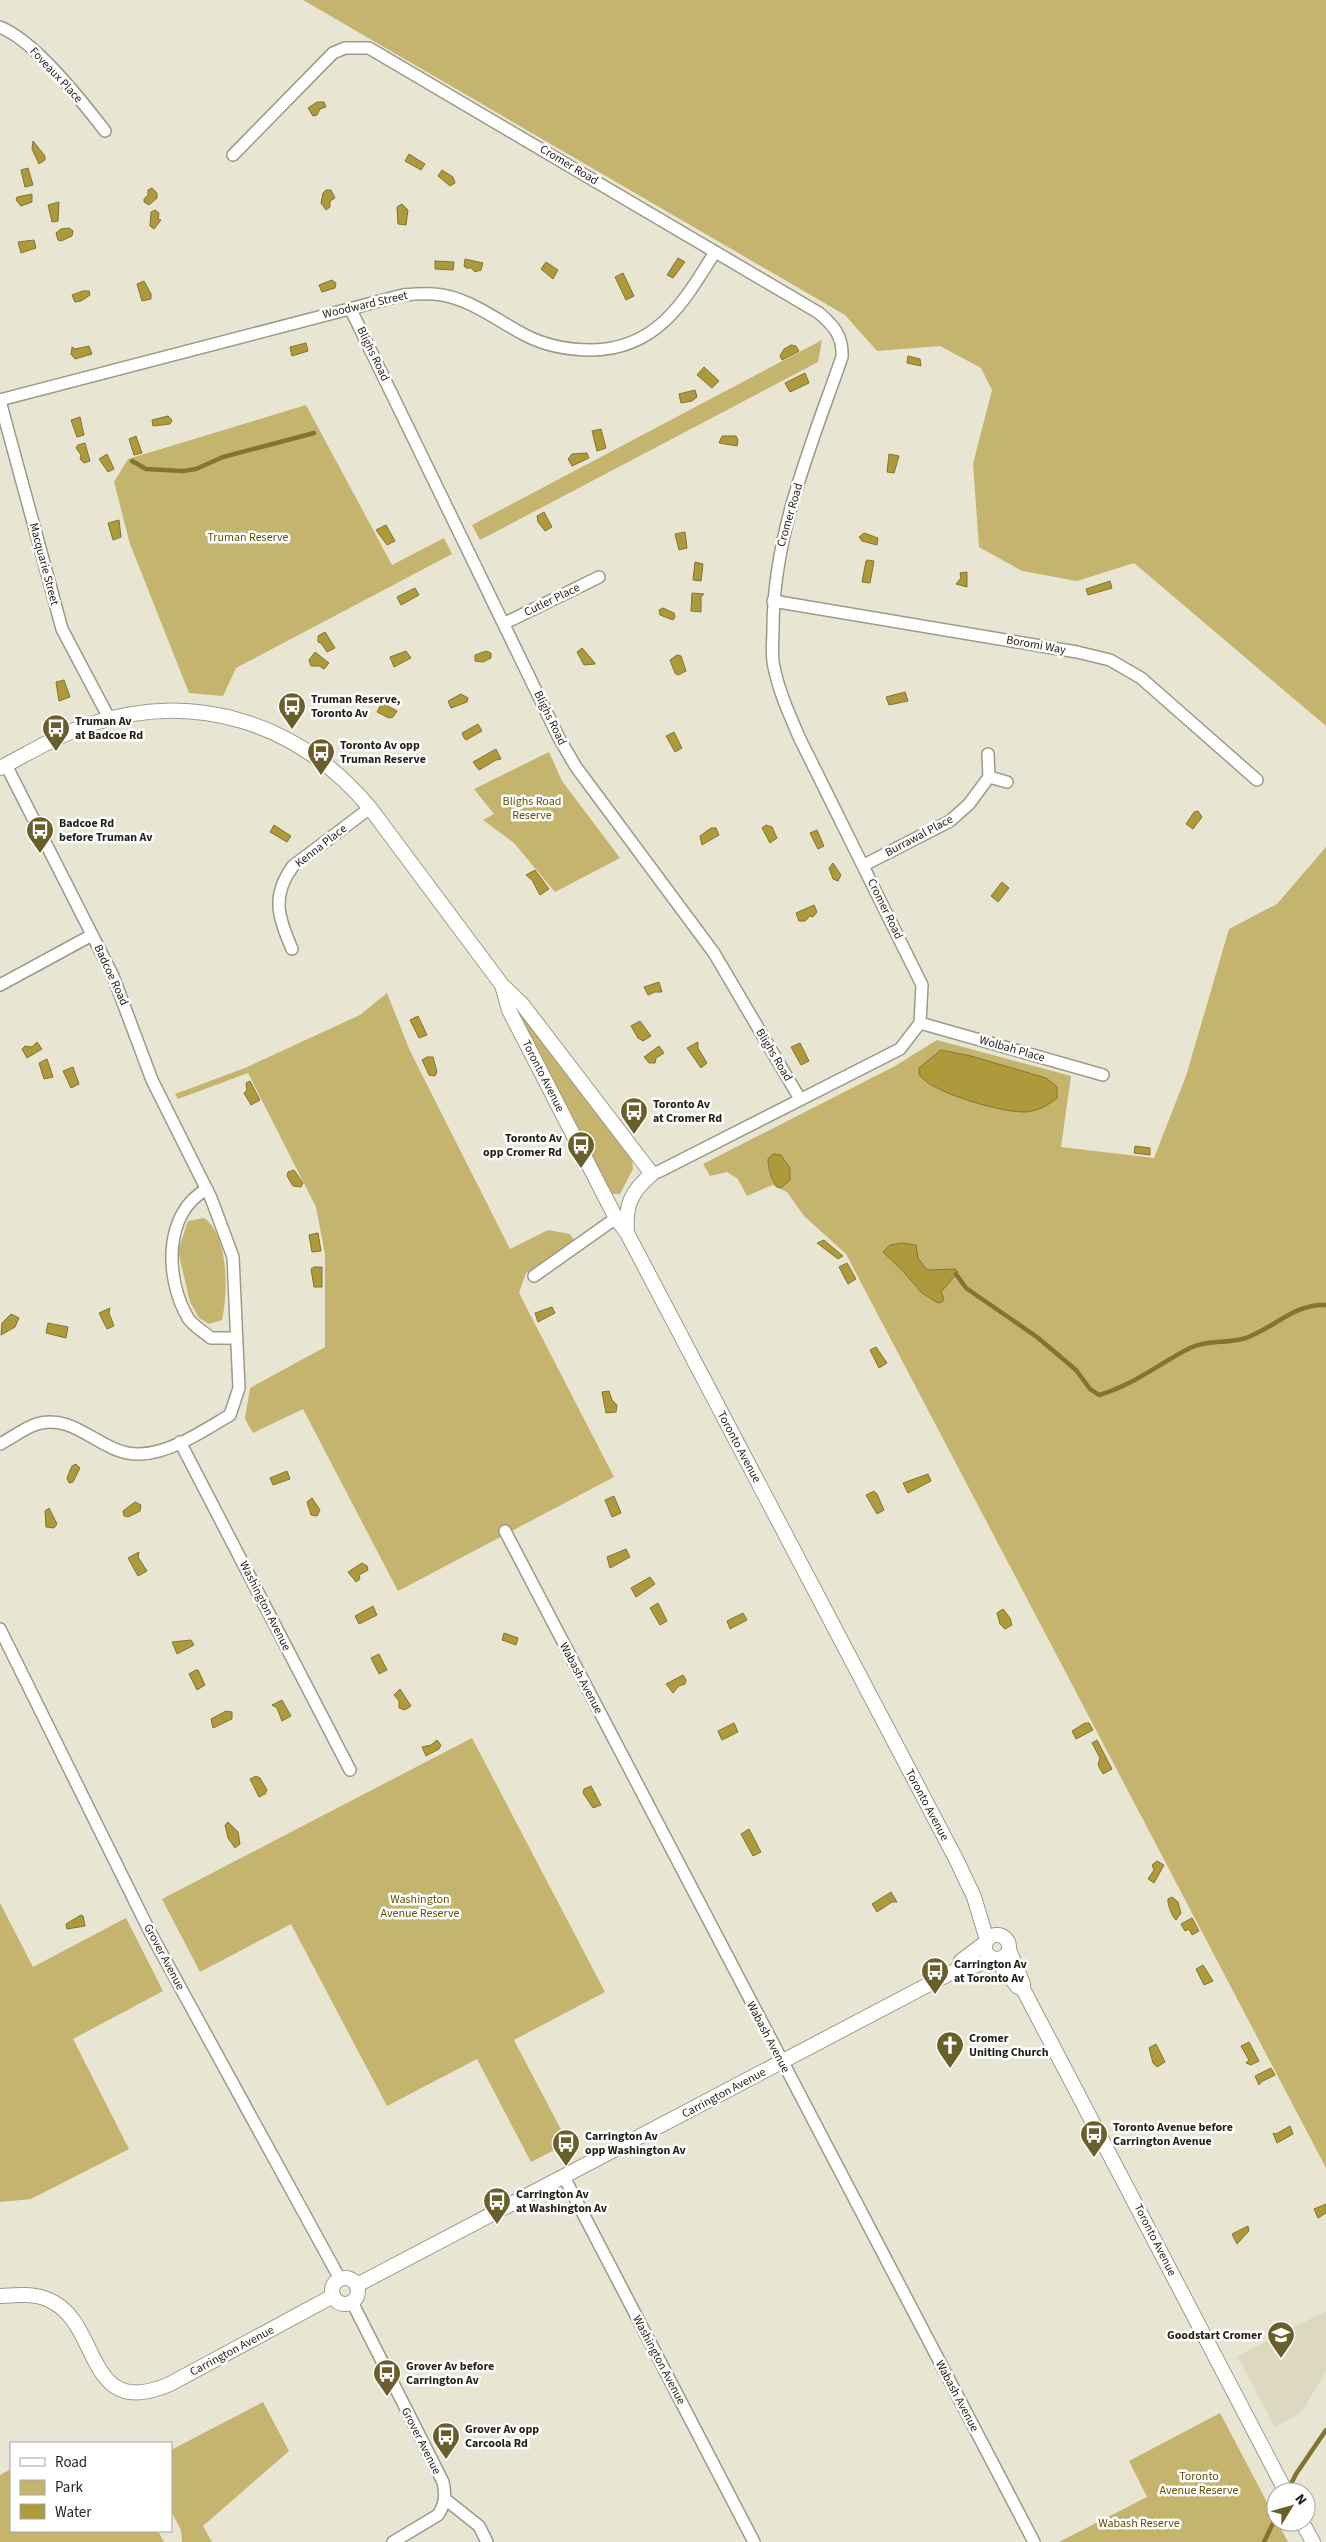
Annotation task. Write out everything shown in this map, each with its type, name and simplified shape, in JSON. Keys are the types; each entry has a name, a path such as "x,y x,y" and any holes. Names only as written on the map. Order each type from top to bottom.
{"street":[{"name":"Foveaux Place","path":"0,27 28,44 79,99 105,131"},
{"name":"Cromer Road","path":"233,155 334,53 345,48 369,48 819,313 835,328 842,344 842,357 784,528 777,562 773,601 774,666 785,704 800,739 922,985 920,1023"},
{"name":"Woodward Street","path":"0,401 403,295 435,294 467,302 524,335 551,346 574,350 612,350 645,338 672,314 689,294 715,252"},
{"name":"Blighs Road","path":"350,308 505,623 559,738 576,768 714,953 800,1099"},
{"name":"Macquarie Street","path":"0,401 62,629 109,718"},
{"name":"Cutler Place","path":"505,623 600,577"},
{"name":"Boromi Way","path":"773,601 1077,652 1110,660 1141,678 1257,780"},
{"name":"Toronto Avenue","path":"3,766 61,736 109,718 181,710 221,714 251,724 288,740 323,761 356,791 370,808 502,985 522,1004 652,1174"},
{"path":"988,754 989,777 1007,782"},
{"name":"Badcoe Road","path":"3,766 92,935 129,1014 152,1080 207,1189 233,1257 239,1388 230,1415 180,1442"},
{"name":"Burrawal Place","path":"864,866 950,821 969,804 989,777"},
{"name":"Kenna Place","path":"292,949 280,922 278,898 285,877 294,866 370,808"},
{"path":"0,985 92,935"},
{"name":"Toronto Avenue","path":"502,985 509,1010 616,1218 627,1232 951,1851 978,1908 986,1941"},
{"path":"627,1232 627,1207 637,1187 652,1174 660,1172 900,1049 920,1023"},
{"name":"Wolbah Place","path":"920,1023 1103,1075"},
{"path":"207,1189 198,1194 185,1210 172,1239 172,1278 188,1319 212,1338 236,1338"},
{"path":"534,1276 616,1218"},
{"path":"0,1444 37,1424 51,1422 67,1424 122,1453 160,1452 180,1442"},
{"name":"Washington Avenue","path":"180,1442 350,1770"},
{"name":"Wabash Avenue","path":"505,1531 1034,2542"},
{"name":"Grover Avenue","path":"0,1629 151,1934 340,2279"},
{"name":"Toronto Avenue","path":"978,1908 1002,1935"},
{"path":"994,1935 1002,1935 1008,1941 1009,1950 1004,1957 994,1959 985,1950 986,1941 994,1935"},
{"name":"Carrington Avenue","path":"958,1969 961,1961 986,1941"},
{"name":"Toronto Avenue","path":"1009,1950 1024,1984 1023,1988 1281,2482"},
{"name":"Toronto Avenue","path":"994,1959 1018,1986 1023,1988"},
{"name":"Carrington Avenue","path":"357,2285 958,1969 966,1970 994,1959"},
{"name":"Washington Avenue","path":"564,2177 754,2542"},
{"path":"348,2278 357,2285 358,2293 352,2302 343,2304 333,2296 334,2284 340,2279 348,2278"},
{"name":"Carrington Avenue","path":"0,2296 36,2296 50,2300 63,2309 73,2320 101,2373 115,2386 126,2391 138,2393 151,2392 170,2384 333,2296"},
{"name":"Grover Avenue","path":"352,2302 443,2482 445,2499"},
{"path":"393,2542 438,2515 445,2499 479,2526 487,2542"}],"shaded area":[{"path":"1326,2311 1326,2371 1302,2412 1275,2427 1237,2356"}],"green space":[{"path":"303,0 1326,0 1326,726 1134,563 1077,581 1022,571 979,547 973,464 992,390 981,368 940,346 877,351 845,315"},
{"path":"822,340 818,362 480,540 472,525"},
{"name":"Truman Reserve","path":"306,405 392,565 444,538 452,554 236,668 223,696 189,693 130,544 114,482 128,459"},
{"name":"Blighs Road Reserve","path":"549,752 562,781 620,858 555,892 514,843 483,820 494,814 474,789"},
{"path":"1326,847 1326,2168 846,1254 804,1216 787,1192 772,1185 747,1196 738,1179 727,1172 710,1176 703,1164 895,1066 937,1040 1071,1076 1061,1147 1154,1158 1186,1076 1229,929 1277,904","holes":["773,1154 785,1159 791,1175 777,1187 769,1173 768,1160"]},
{"path":"387,993 410,1051 510,1249 548,1230 570,1234 574,1240 544,1263 526,1273 519,1293 614,1477 398,1591 303,1409 253,1433 245,1419 250,1388 325,1347 325,1254 316,1207 248,1073 178,1099 175,1094 245,1068 360,1015"},
{"path":"513,1002 632,1158 633,1169 620,1194 610,1194"},
{"path":"204,1218 212,1226 218,1238 225,1265 226,1280 222,1320 209,1324 199,1318 190,1302 178,1251 188,1221"},
{"name":"Washington Avenue Reserve","path":"472,1738 605,1992 514,2040 568,2143 531,2162 477,2059 387,2106 291,1924 200,1972 162,1899"},
{"path":"0,1903 33,1967 126,1918 163,1991 73,2039 129,2149 31,2199 0,2202"},
{"path":"263,2402 289,2451 203,2526 212,2542 182,2542 181,2530 172,2513 172,2449"},
{"name":"Toronto Avenue Reserve","path":"1220,2413 1266,2500 1266,2532 1283,2532 1288,2542 1059,2542 1147,2497 1129,2461"},
{"path":"10,2470 10,2532 159,2532 164,2542 0,2542 0,2475"}],"water":[{"path":"317,102 324,102 326,107 320,109 317,115 313,116 308,108"},
{"path":"33,141 45,156 45,160 39,164 32,149"},
{"path":"409,154 425,164 421,170 405,161"},
{"path":"28,168 33,185 25,187 21,170"},
{"path":"442,170 453,177 455,183 450,186 438,176"},
{"path":"152,188 157,193 157,198 149,205 144,202 144,199 148,195 148,190"},
{"path":"326,190 331,190 335,198 330,201 330,207 326,210 321,203 323,193"},
{"path":"32,194 32,202 21,206 16,200 17,197"},
{"path":"59,202 58,221 52,222 48,205"},
{"path":"402,204 408,210 406,225 398,224 397,207"},
{"path":"155,210 159,213 158,219 161,220 154,229 150,226 151,212"},
{"path":"69,228 73,231 72,236 61,241 58,240 56,233 61,229"},
{"path":"34,240 36,248 21,253 18,242"},
{"path":"678,258 685,262 673,278 667,275"},
{"path":"465,259 483,263 481,270 475,272 471,268 466,268 464,266"},
{"path":"435,261 454,262 453,270 435,269"},
{"path":"546,262 558,270 553,279 541,269"},
{"path":"623,273 634,296 626,300 615,277"},
{"path":"332,280 336,283 335,288 322,292 319,285"},
{"path":"144,281 151,294 151,299 142,301 137,284"},
{"path":"89,291 90,295 81,301 75,302 72,295"},
{"path":"306,343 308,351 292,356 290,347"},
{"path":"791,345 796,346 799,351 782,360 780,356 784,349"},
{"path":"89,346 92,354 75,359 71,354 72,347 75,349"},
{"path":"908,356 920,359 921,366 907,363"},
{"path":"704,367 719,381 712,388 697,375"},
{"path":"805,373 809,383 790,392 785,383"},
{"path":"695,390 697,397 692,401 681,403 679,394"},
{"path":"168,416 172,420 170,424 153,426 152,420"},
{"path":"80,417 84,435 77,437 71,420"},
{"path":"601,429 606,448 597,451 592,431"},
{"path":"136,436 142,453 134,455 129,439"},
{"path":"722,436 736,436 738,440 737,446 719,443"},
{"path":"85,443 90,461 84,463 80,459 81,455 76,448 78,445"},
{"path":"587,453 589,458 572,466 568,459 572,454"},
{"path":"107,454 114,469 108,472 99,459"},
{"path":"889,454 899,456 894,473 887,472"},
{"path":"544,512 552,527 545,531 538,522 537,516"},
{"path":"119,520 121,537 113,540 108,523"},
{"path":"386,525 395,541 387,545 376,530"},
{"path":"685,532 687,548 679,550 675,534"},
{"path":"864,533 878,538 877,545 862,541 859,537"},
{"path":"866,561 874,561 870,583 862,582"},
{"path":"695,562 703,564 701,581 693,580"},
{"path":"967,572 967,587 956,584 961,578 960,573"},
{"path":"1110,581 1112,588 1088,595 1086,589"},
{"path":"415,588 419,595 401,605 397,597"},
{"path":"692,593 704,594 701,597 701,612 691,611"},
{"path":"663,608 674,613 675,617 673,620 660,615 659,610"},
{"path":"325,632 335,648 327,652 321,643 318,642 318,636"},
{"path":"582,648 595,664 584,665 577,652"},
{"path":"406,651 411,658 394,667 390,657"},
{"path":"486,651 491,653 491,658 483,662 475,661 475,655"},
{"path":"315,652 329,663 324,669 319,666 311,666 309,660"},
{"path":"677,655 681,656 686,671 678,675 675,673 670,660"},
{"path":"64,680 70,697 59,701 56,682"},
{"path":"905,692 908,701 889,705 886,697"},
{"path":"461,694 468,698 467,702 451,708 448,701"},
{"path":"382,703 397,711 393,717 389,718 377,712"},
{"path":"478,724 482,731 466,740 462,733"},
{"path":"674,732 682,748 675,752 666,736"},
{"path":"496,749 501,759 479,770 473,762"},
{"path":"1198,811 1202,817 1193,829 1186,824 1194,812"},
{"path":"274,825 291,836 287,842 270,832"},
{"path":"766,825 772,827 777,838 770,843 762,828"},
{"path":"711,828 716,828 719,835 702,845 700,836"},
{"path":"817,830 824,846 818,849 810,833"},
{"path":"833,863 841,875 838,881 833,879 829,868"},
{"path":"535,870 549,889 540,895 532,880 526,875"},
{"path":"1002,882 1009,888 998,902 991,896"},
{"path":"814,905 817,912 813,917 810,916 805,921 799,921 796,913"},
{"path":"659,982 662,992 648,995 644,987"},
{"path":"418,1016 427,1035 419,1038 410,1020"},
{"path":"640,1021 651,1036 643,1041 638,1038 631,1026"},
{"path":"37,1042 42,1049 27,1058 22,1049 25,1046 32,1047"},
{"path":"698,1042 698,1048 707,1063 701,1068 687,1048"},
{"path":"800,1043 809,1061 801,1065 791,1047"},
{"path":"659,1046 664,1053 656,1058 655,1063 649,1063 644,1057"},
{"path":"941,1050 971,1056 1046,1078 1057,1087 1057,1098 1042,1108 1025,1112 985,1105 936,1088 925,1081 919,1074 919,1068"},
{"path":"427,1057 433,1057 437,1072 435,1076 429,1075 422,1060"},
{"path":"47,1059 53,1077 44,1079 39,1063"},
{"path":"73,1067 79,1084 71,1088 63,1071"},
{"path":"250,1081 260,1100 251,1105 244,1093 247,1090 246,1083"},
{"path":"1135,1146 1150,1148 1150,1155 1134,1153"},
{"path":"773,1154 781,1155 790,1168 790,1180 781,1188 777,1187 769,1170 768,1159"},
{"path":"294,1170 303,1183 301,1187 293,1186 287,1176 288,1172"},
{"path":"318,1233 321,1251 312,1252 309,1235"},
{"path":"824,1240 843,1256 838,1259 817,1243"},
{"path":"902,1243 916,1245 918,1258 927,1270 955,1269 958,1272 941,1292 944,1299 942,1302 938,1303 922,1293 883,1252 890,1245"},
{"path":"847,1263 856,1279 848,1284 839,1267"},
{"path":"322,1267 322,1287 314,1287 311,1269"},
{"path":"552,1307 555,1313 538,1322 535,1313"},
{"path":"110,1308 109,1313 114,1326 107,1329 99,1313"},
{"path":"11,1314 19,1318 15,1327 1,1335 2,1323"},
{"path":"48,1323 68,1327 66,1338 46,1333"},
{"path":"876,1347 887,1363 879,1368 870,1350"},
{"path":"609,1391 612,1400 617,1405 616,1412 606,1413 602,1392"},
{"path":"76,1464 80,1468 73,1482 69,1483 67,1478 72,1466"},
{"path":"287,1471 290,1479 273,1485 270,1478"},
{"path":"928,1474 931,1481 908,1493 903,1483"},
{"path":"874,1491 884,1510 877,1514 866,1495"},
{"path":"614,1496 621,1513 612,1517 605,1500"},
{"path":"312,1498 320,1510 317,1516 311,1515 307,1502"},
{"path":"135,1502 141,1505 140,1511 128,1517 124,1516 123,1511"},
{"path":"49,1508 57,1524 54,1528 46,1527 45,1511"},
{"path":"626,1549 630,1557 610,1568 607,1557"},
{"path":"139,1552 138,1557 147,1571 138,1576 128,1558"},
{"path":"362,1563 367,1566 368,1570 359,1575 360,1579 356,1582 348,1572"},
{"path":"650,1577 655,1584 636,1597 631,1588"},
{"path":"658,1603 667,1621 660,1625 650,1608"},
{"path":"373,1606 377,1615 359,1624 355,1616"},
{"path":"1003,1609 1010,1618 1012,1625 1005,1629 1000,1624 997,1613"},
{"path":"743,1613 747,1620 730,1629 727,1621"},
{"path":"504,1633 518,1638 516,1645 502,1640"},
{"path":"191,1640 194,1645 177,1654 172,1642"},
{"path":"379,1654 387,1670 379,1674 371,1658"},
{"path":"198,1670 205,1685 197,1690 189,1674"},
{"path":"683,1675 686,1680 685,1684 679,1686 673,1693 666,1684"},
{"path":"400,1689 411,1706 405,1710 399,1708 399,1701 394,1695"},
{"path":"282,1700 291,1716 282,1721 277,1708 272,1705"},
{"path":"226,1711 232,1712 232,1719 213,1728 211,1719"},
{"path":"734,1723 738,1732 722,1740 718,1731"},
{"path":"1085,1723 1089,1723 1093,1730 1076,1739 1072,1731"},
{"path":"437,1740 441,1745 439,1749 426,1756 422,1747 431,1745"},
{"path":"1097,1740 1112,1769 1103,1774 1098,1765 1100,1758 1092,1743"},
{"path":"256,1776 260,1778 267,1790 265,1794 259,1797 250,1779"},
{"path":"591,1786 601,1805 593,1808 583,1793 584,1789"},
{"path":"228,1822 238,1832 240,1844 235,1848 228,1838 225,1825"},
{"path":"749,1829 761,1852 753,1856 741,1834"},
{"path":"1157,1861 1164,1865 1154,1883 1148,1879 1154,1870 1152,1865"},
{"path":"891,1892 897,1902 892,1902 877,1912 872,1904"},
{"path":"1172,1897 1178,1902 1181,1913 1176,1920 1168,1904 1168,1899"},
{"path":"81,1915 83,1916 85,1926 67,1929 66,1924"},
{"path":"1192,1918 1199,1931 1192,1935 1189,1929 1185,1931 1181,1924"},
{"path":"1203,1965 1213,1981 1204,1985 1196,1969"},
{"path":"1249,2042 1259,2061 1251,2065 1246,2063 1249,2060 1241,2046"},
{"path":"1156,2044 1165,2062 1157,2067 1153,2063 1149,2048"},
{"path":"1271,2068 1275,2075 1259,2085 1255,2076"},
{"path":"1290,2126 1293,2134 1277,2143 1273,2133 1276,2134"},
{"path":"1326,2204 1326,2213 1318,2218 1314,2209"},
{"path":"1248,2226 1249,2231 1237,2244 1232,2234"}],"waterway":[{"path":"132,461 146,469 183,471 196,469 223,457 314,433"},
{"path":"956,1274 966,1288 1037,1337 1076,1370 1090,1389 1099,1395 1123,1386 1197,1345 1246,1338 1294,1312 1315,1305 1326,1305"},
{"path":"1292,2482 1326,2430"},
{"path":"1264,2542 1269,2532"}],"place":[{"name":"Truman Reserve, Toronto Av","path":"292,730"},
{"name":"Truman Av at Badcoe Rd","path":"56,752"},
{"name":"Toronto Av opp Truman Reserve","path":"321,776"},
{"name":"Badcoe Rd before Truman Av","path":"40,854"},
{"name":"Toronto Av at Cromer Rd","path":"634,1135"},
{"name":"Toronto Av opp Cromer Rd","path":"581,1169"},
{"name":"Carrington Av at Toronto Av","path":"935,1995"},
{"name":"Cromer Uniting Church","path":"950,2069"},
{"name":"Toronto Avenue before Carrington Avenue","path":"1094,2158"},
{"name":"Carrington Av opp Washington Av","path":"566,2167"},
{"name":"Carrington Av at Washington Av","path":"497,2225"},
{"name":"Goodstart Cromer","path":"1281,2359"},
{"name":"Grover Av before Carrington Av","path":"387,2397"},
{"name":"Grover Av opp Carcoola Rd","path":"446,2460"}],"park label":[{"name":"Wabash Reserve","path":"1139,2523"}]}
